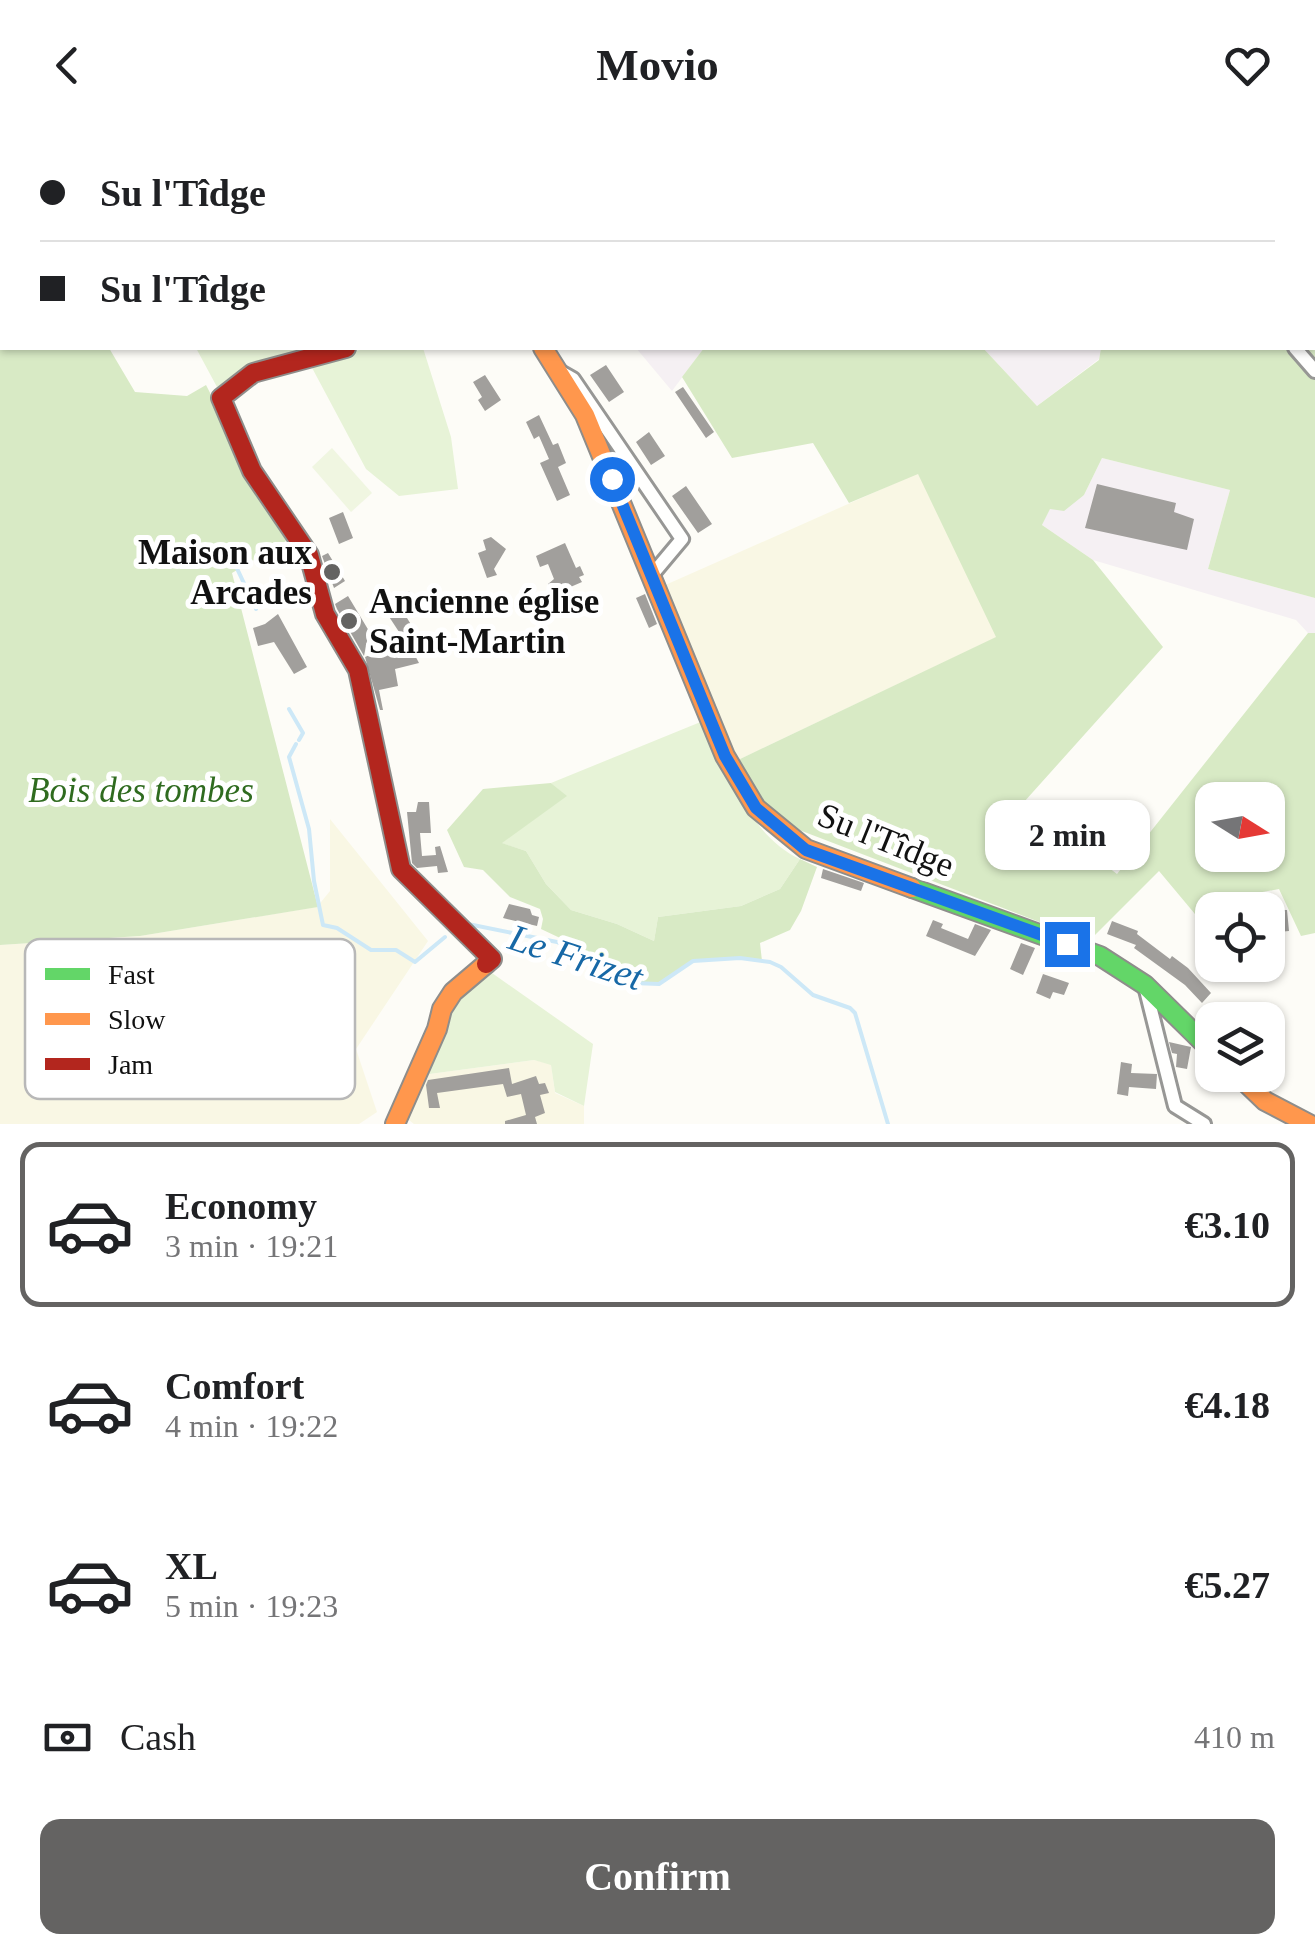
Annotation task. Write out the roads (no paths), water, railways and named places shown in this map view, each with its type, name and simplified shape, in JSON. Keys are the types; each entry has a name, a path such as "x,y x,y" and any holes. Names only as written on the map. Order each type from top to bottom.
{"street":[{"path":"339,350 253,373 220,398 252,472 309,555 325,614 358,670 401,869 492,960 453,992 442,1009 395,1124"},
{"name":"Su l'Tîdge","path":"543,350 586,415 726,758 756,808 806,850 1100,956 1145,985 1195,1034"},
{"path":"1297,350 1315,371"},
{"name":"Su l'Tîdge","path":"557,370 573,379 682,539 651,576"},
{"path":"1145,985 1174,1106 1204,1124"},
{"path":"1256,1092 1309,1124"}],"waterway":[{"name":"Le Frizet","path":"226,545 256,609"},
{"name":"Le Frizet","path":"289,709 303,733 299,740"},
{"name":"Le Frizet","path":"296,744 289,757 309,829 323,925 337,928 354,939"},
{"name":"Le Frizet","path":"468,924 557,942 633,983 659,984 693,961 740,958 781,967 813,995 855,1013 888,1124"},
{"name":"Le Frizet","path":"355,940 371,950 396,950 415,962 445,937"}],"place":[{"name":"Maison aux Arcades","path":"332,572"},
{"name":"Ancienne église Saint-Martin","path":"349,621"}],"park label":[{"name":"Bois des tombes","path":"141,790"}]}
